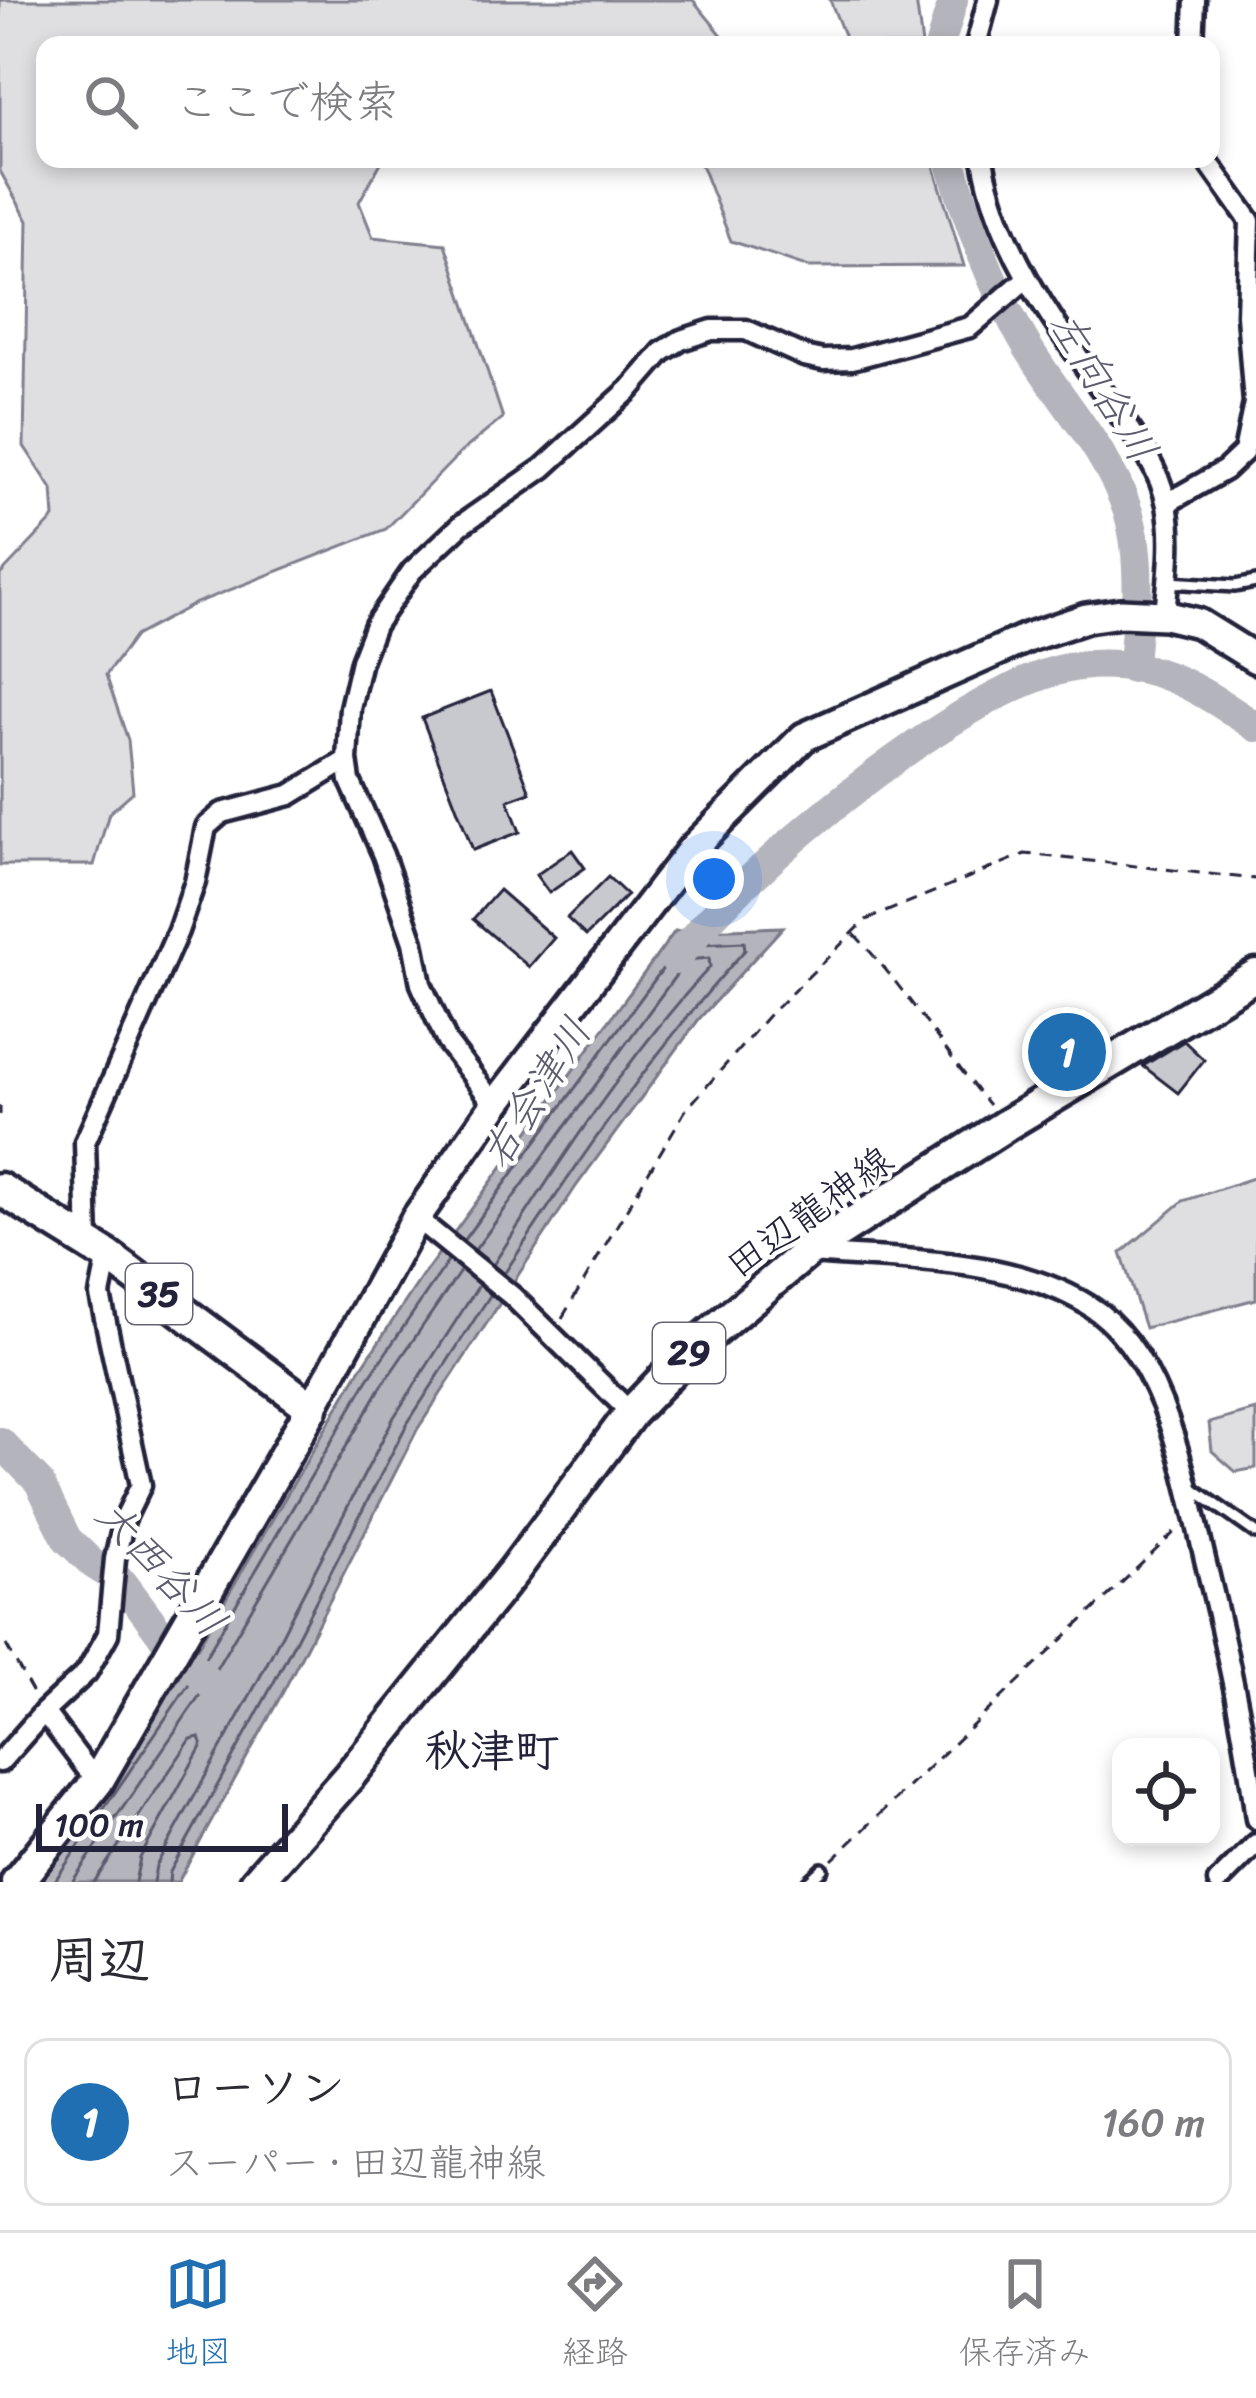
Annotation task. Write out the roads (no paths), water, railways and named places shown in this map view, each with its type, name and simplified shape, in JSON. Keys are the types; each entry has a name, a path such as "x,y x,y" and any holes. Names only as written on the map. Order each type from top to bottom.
{"main road":[{"name":"田辺龍神線","path":"256,1882 350,1775 483,1609 631,1413 692,1350 806,1253 1006,1125 1256,975"},
{"name":"35","path":"0,1189 98,1249 312,1408"},
{"path":"17,1882 98,1782 312,1408"}],"street":[{"path":"978,36 988,0"},
{"path":"1193,36 1195,0"},
{"path":"986,168 1004,232 1027,278 1142,448 1167,503 1168,582 1160,615"},
{"path":"1167,503 1225,470 1244,452 1254,403 1247,315 1253,221 1213,168"},
{"path":"495,1105 447,1042 421,984 413,942 383,855 350,781 350,708 375,625 412,571 461,525 543,468 630,389 662,352 681,340 712,330 746,330 804,356 852,359 970,327 1027,278"},
{"path":"312,1408 495,1105 692,849 804,737 1029,637 1086,618 1121,613 1198,623 1256,659"},
{"path":"0,1762 87,1672 108,1634 115,1559 124,1520 141,1485 100,1295 86,1142 178,931 195,882 206,827 222,813 290,795 347,760"},
{"path":"426,1226 512,1296 631,1413"},
{"path":"806,1253 982,1267 1044,1284 1115,1324 1156,1393 1187,1484 1227,1652 1256,1819"},
{"path":"44,1712 98,1782"},
{"path":"1218,1882 1256,1844"}],"lane":[{"path":"1168,582 1235,586 1256,582"},
{"path":"1187,1484 1256,1533"},
{"path":"808,1882 823,1869"}],"water":[{"path":"783,927 699,1019 577,1185 417,1430 284,1690 178,1882 39,1882 183,1672 358,1373 423,1275 675,931"}],"waterway":[{"name":"左向谷川","path":"943,36 953,0"},
{"name":"左向谷川","path":"953,168 1003,301 1027,346 1109,468 1128,512 1137,568 1132,668"},
{"name":"右会津川","path":"675,960 751,879 861,785 979,705 1033,679 1079,666 1130,666 1174,678 1256,727"},
{"name":"大西谷川","path":"0,1442 39,1482 67,1539 123,1583 161,1634 216,1690"}],"place":[{"name":"ローソン","path":"1067,1052"}],"district":[{"name":"秋津町","path":"492,1751"}]}
